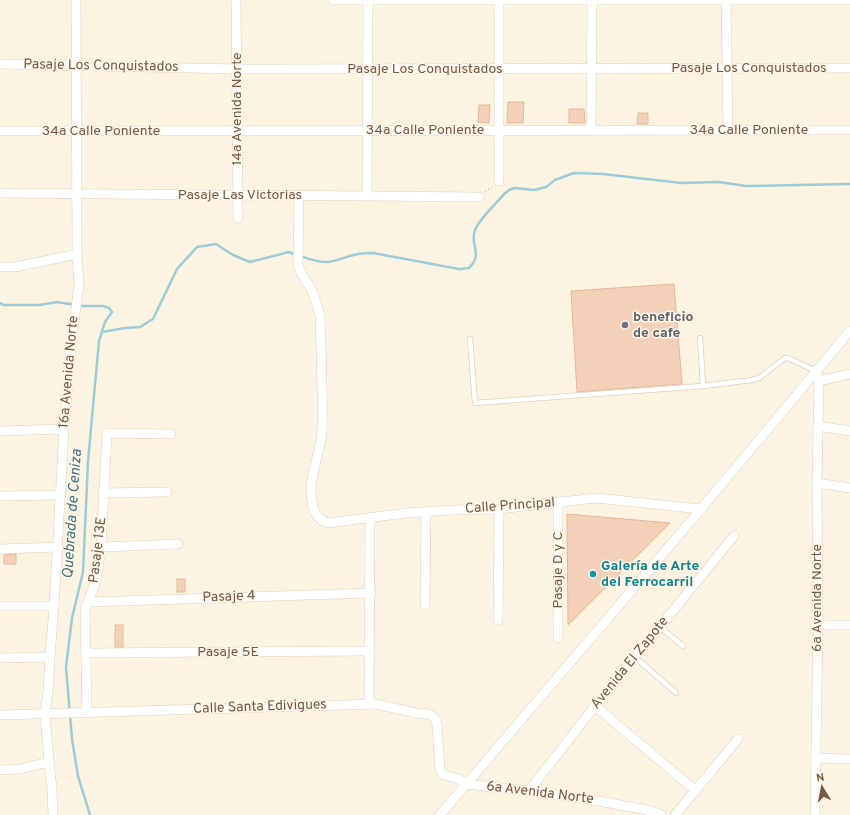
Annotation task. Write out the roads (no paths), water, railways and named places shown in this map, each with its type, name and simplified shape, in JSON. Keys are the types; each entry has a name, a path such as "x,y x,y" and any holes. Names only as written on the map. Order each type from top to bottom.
{"street":[{"name":"16a Avenida Norte","path":"53,815 45,714 58,547 64,429 74,312 79,285 77,254 78,194 76,0"},
{"name":"14a Avenida Norte","path":"236,0 238,218"},
{"path":"333,0 850,0"},
{"path":"367,196 368,0"},
{"path":"499,0 499,182"},
{"path":"591,130 592,0"},
{"path":"726,0 728,130"},
{"name":"Pasaje Los Conquistados","path":"0,64 236,69 850,68"},
{"name":"34a Calle Poniente","path":"0,131 850,130"},
{"name":"Pasaje Las Victorias","path":"0,193 479,197"},
{"name":"Calle Principal","path":"300,196 298,264 301,275 310,287 320,315 322,432 312,485 312,502 316,515 320,520 327,523 426,512 499,509 596,498 701,509"},
{"path":"0,267 22,266 77,254"},
{"path":"440,815 701,509 850,331"},
{"name":"6a Avenida Norte","path":"815,815 818,625 817,483 819,380 816,371"},
{"path":"819,380 850,374"},
{"path":"818,426 850,431"},
{"path":"0,431 64,429"},
{"name":"Pasaje 13E","path":"87,713 85,609 96,581 101,547 107,433 171,434"},
{"path":"817,483 850,488"},
{"path":"103,493 167,492"},
{"path":"0,496 61,495"},
{"name":"Pasaje D y C","path":"558,503 558,638"},
{"path":"498,620 499,509"},
{"path":"425,605 426,512"},
{"path":"369,703 370,518"},
{"name":"Avenida El Zapote","path":"528,792 595,706 734,536"},
{"path":"101,547 178,544"},
{"path":"0,549 58,547"},
{"name":"Pasaje 4","path":"88,602 370,593"},
{"path":"0,606 54,606"},
{"path":"818,625 850,625"},
{"name":"Pasaje 5E","path":"86,652 370,651"},
{"path":"0,658 50,657"},
{"name":"Calle Santa Edivigues","path":"0,715 369,703 416,713 429,714 436,718 440,769 442,774 459,779 466,784"},
{"path":"595,706 696,790"},
{"path":"675,815 738,739"},
{"path":"815,758 850,759"},
{"path":"0,770 20,769 49,762"},
{"name":"6a Avenida Norte","path":"466,784 596,800 662,815"}],"lane":[{"path":"700,338 703,386"},
{"path":"470,339 475,403 703,386 756,379 785,358 816,371"},
{"path":"660,627 683,646"},
{"path":"635,657 676,693"}],"waterway":[{"path":"300,256 316,261 329,262 353,255 373,253 459,269 469,268 473,263 476,253 474,235 477,225 504,194 514,188 534,190 546,187 555,180 574,173 603,174 681,183 719,182 746,186 850,184"},
{"path":"102,332 140,327 153,319 177,269 197,247 216,244 233,255 250,262 289,252 296,255"},
{"name":"Quebrada de Ceniza","path":"0,303 3,305 40,305 57,302 82,306 103,306 109,308 112,312 105,322 99,341 88,461 83,572 72,618 66,667 72,739 78,776 90,815"}],"place":[{"name":"beneficio de cafe","path":"625,325"},
{"name":"Galería de Arte del Ferrocarril","path":"593,574"}]}
